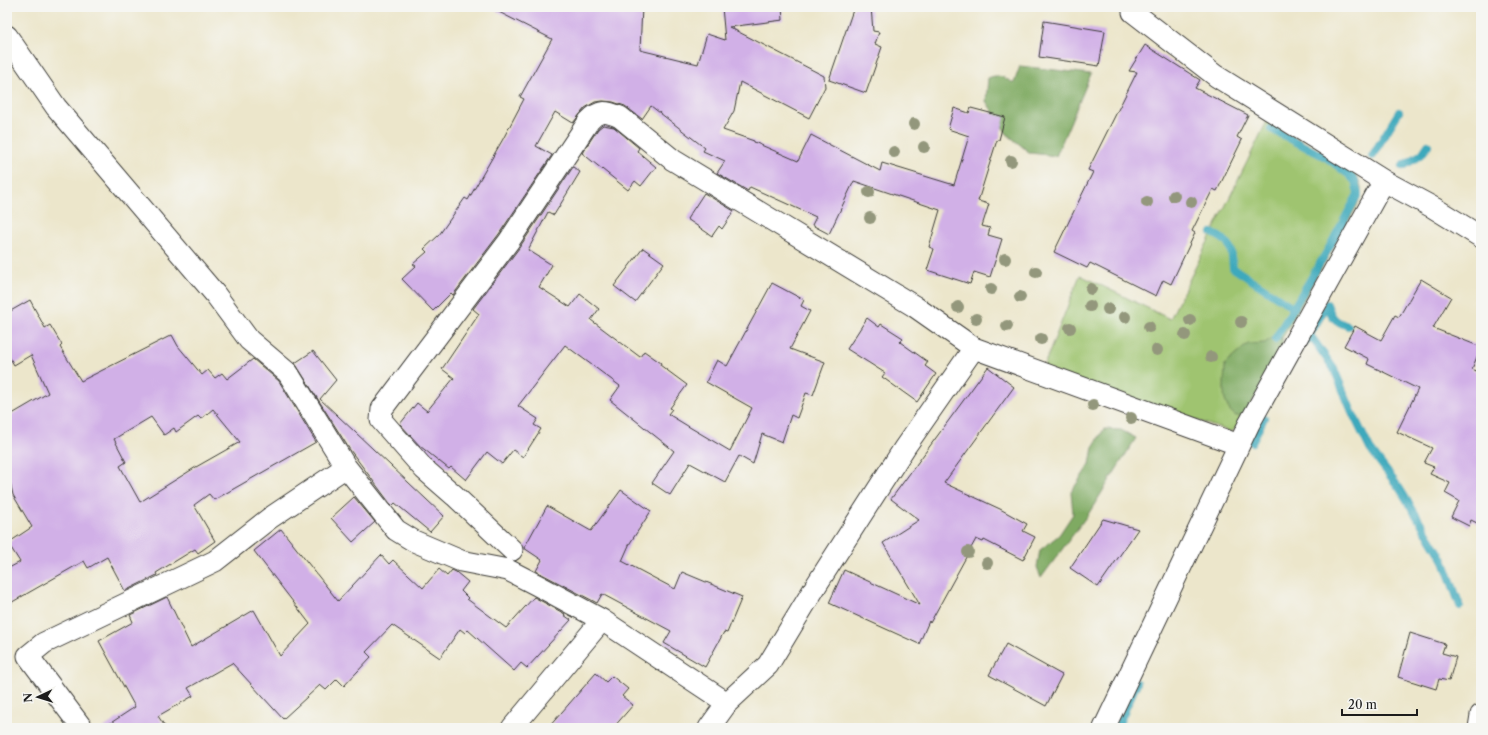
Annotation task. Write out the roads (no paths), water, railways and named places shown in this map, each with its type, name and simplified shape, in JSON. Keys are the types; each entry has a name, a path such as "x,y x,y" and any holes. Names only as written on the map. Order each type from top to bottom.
{"street":[{"path":"1133,12 1216,76 1384,181 1481,236"},
{"path":"7,36 56,107 215,294 249,340 288,372 346,467 396,530 414,541 461,561 508,570 537,585 602,620 727,703"},
{"path":"508,570 516,541 456,496 424,469 382,420 382,409 509,242 589,122 594,116 602,112 611,113 620,117 673,160 908,302 974,348 1239,445"},
{"path":"1104,728 1252,418 1384,181"},
{"path":"709,728 727,703 768,665 817,584 905,447 974,348"},
{"path":"82,728 28,656 44,643 215,561 270,518 346,467"},
{"path":"512,728 602,620"},
{"path":"1479,728 1481,715"}],"waterway":[{"path":"1372,156 1399,112"},
{"path":"1271,129 1327,158 1355,181 1358,194 1329,248 1275,339"},
{"path":"1403,166 1422,154 1428,145"},
{"path":"1212,233 1224,240 1230,246 1233,268 1294,308"},
{"path":"1327,304 1330,313 1334,318 1348,326"},
{"path":"1305,343 1327,305"},
{"path":"1310,335 1334,369 1352,412 1370,449 1400,489 1443,559 1460,606"},
{"path":"1252,442 1264,418"},
{"path":"1117,728 1137,683"}]}
